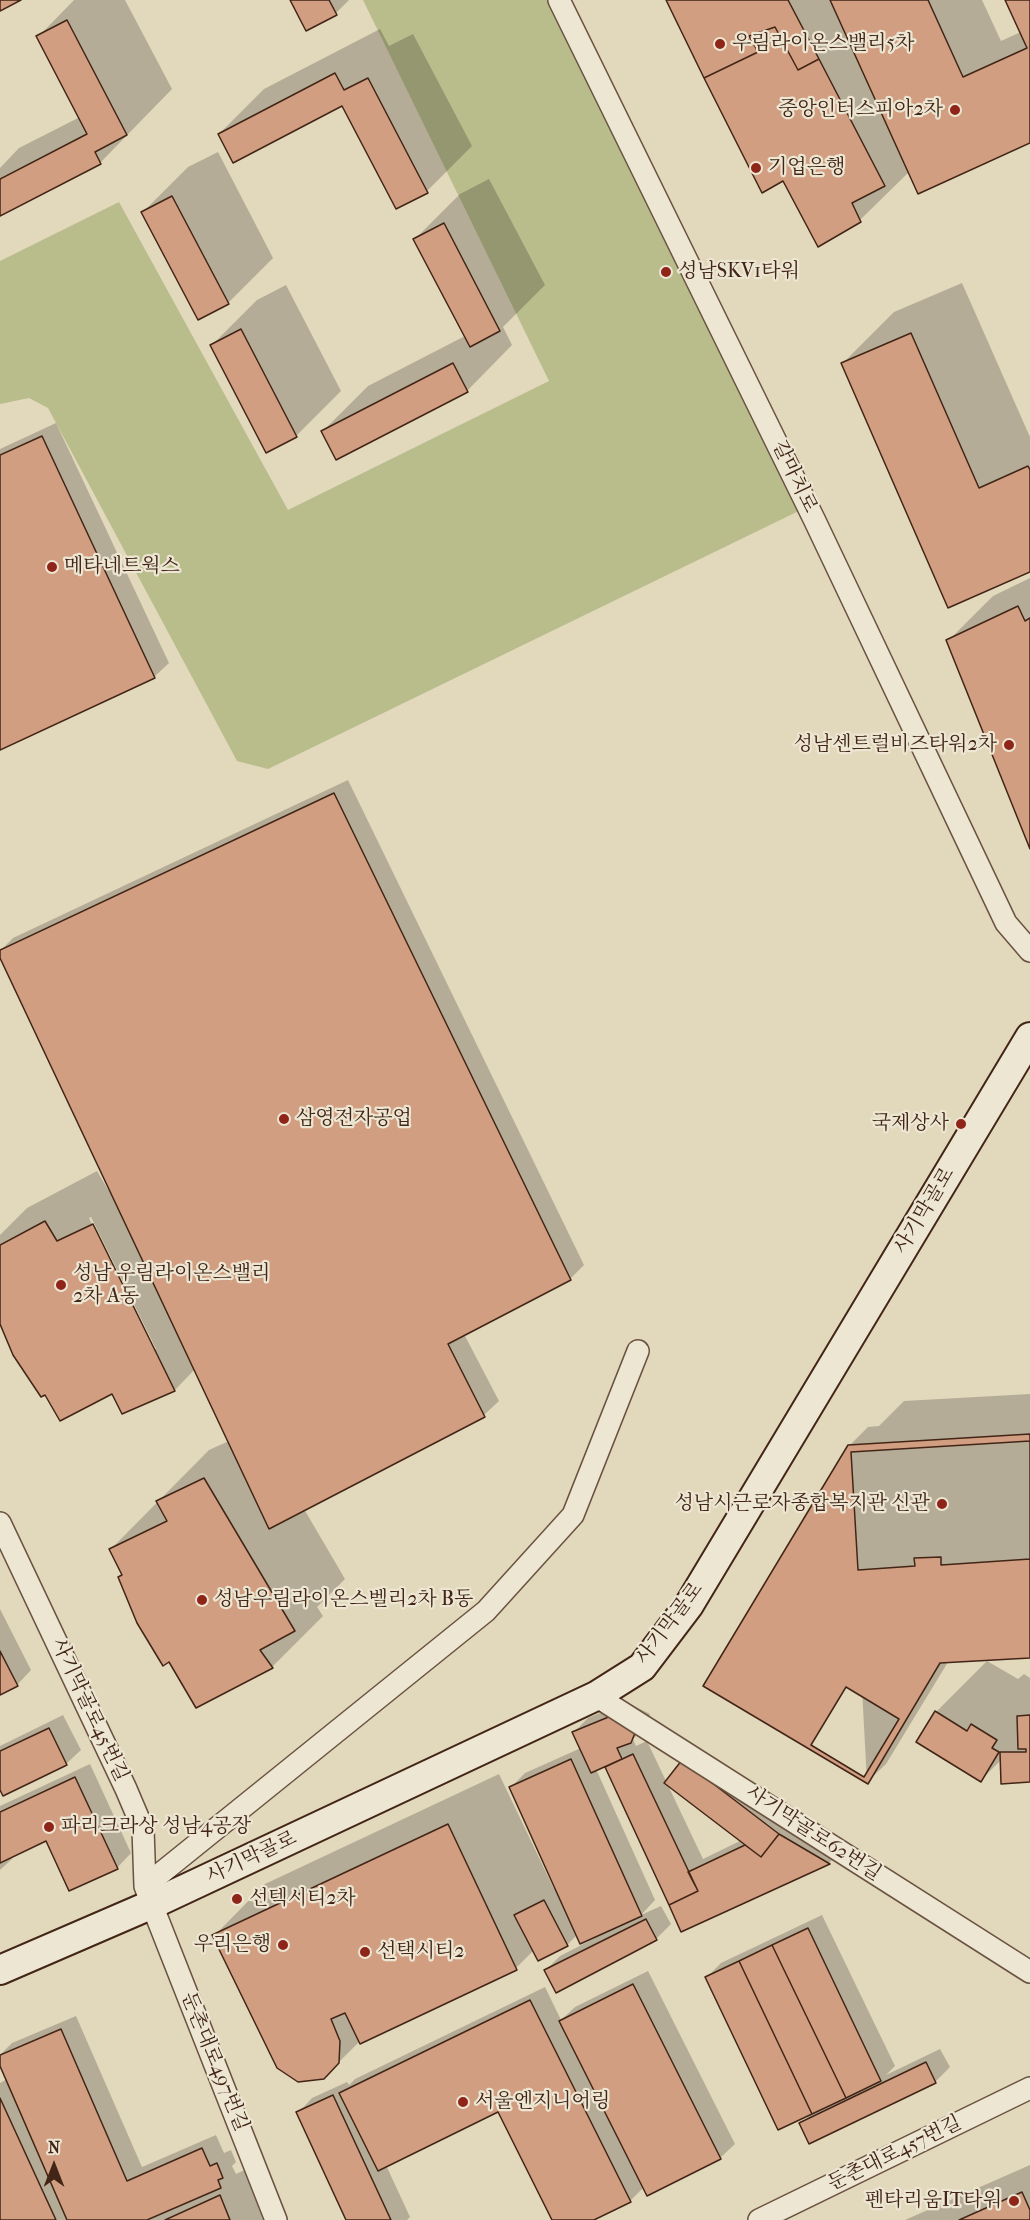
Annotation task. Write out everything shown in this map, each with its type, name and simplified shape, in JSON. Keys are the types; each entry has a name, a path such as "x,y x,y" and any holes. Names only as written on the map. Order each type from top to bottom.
{"street":[{"name":"갈마치로","path":"559,0 814,519 1006,923 1030,951"},
{"name":"사기막골로","path":"0,1970 148,1895 596,1696 642,1666 689,1605 1030,1037"},
{"path":"148,1895 486,1611 502,1594 573,1515 639,1351"},
{"name":"사기막골로45번길","path":"0,1523 126,1789 142,1829 148,1895"},
{"name":"사기막골로62번길","path":"596,1696 1030,1972"},
{"name":"둔촌대로497번길","path":"148,1895 276,2220"},
{"name":"둔촌대로457번길","path":"759,2220 1030,2088"}],"green space":[{"path":"363,0 559,0 807,507 268,769 237,761 48,408 29,398 0,404 0,261 119,202 288,510 549,381"}],"building":[{"path":"0,0 21,0 0,11"},
{"path":"290,0 329,0 337,15 306,31"},
{"name":"우림라이온스밸리5차","path":"666,0 788,0 819,59 798,70 775,27 749,36 758,52 704,78"},
{"name":"중앙인터스피아2차","path":"830,0 928,0 963,77 1027,48 1005,0 1030,0 1030,143 918,194"},
{"path":"67,20 127,135 95,152 101,164 0,216 0,179 87,134 36,36"},
{"path":"775,27 798,70 819,59 885,186 852,203 861,222 818,247 783,181 762,193 704,78 758,52 749,36"},
{"path":"335,73 344,90 368,78 428,193 396,209 342,106 233,163 218,134"},
{"path":"172,196 229,304 198,320 141,212"},
{"path":"444,223 500,331 470,347 413,239"},
{"path":"241,329 297,437 266,453 210,345"},
{"path":"911,333 979,488 1028,466 1030,470 1030,572 948,608 841,363"},
{"path":"453,363 468,392 336,460 321,431"},
{"name":"메타네트웍스","path":"42,436 155,678 0,750 0,455"},
{"name":"성남센트럴비즈타워2차","path":"1018,606 1025,621 1030,618 1030,849 946,640"},
{"name":"삼영전자공업","path":"334,793 571,1280 448,1344 485,1417 269,1529 0,958 0,950"},
{"name":"성남 우림라이온스밸리 2차 A동","path":"45,1221 57,1241 93,1224 175,1391 122,1414 112,1394 60,1421 45,1395 41,1397 13,1355 0,1324 0,1245"},
{"path":"1030,1434 1030,1658 940,1663 868,1784 703,1686 848,1445"},
{"name":"성남시근로자종합복지관 신관","path":"1030,1441 1030,1559 941,1565 941,1557 914,1558 915,1566 858,1570 851,1452"},
{"name":"성남우림라이온스벨리2차 B동","path":"204,1478 295,1631 260,1650 273,1668 196,1708 169,1662 163,1666 137,1623 118,1577 122,1575 109,1549 167,1521 156,1501"},
{"path":"0,1651 18,1686 0,1695"},
{"path":"846,1687 899,1719 864,1777 811,1745"},
{"path":"935,1711 967,1731 971,1724 997,1740 992,1748 999,1752 981,1782 916,1742"},
{"path":"1030,1715 1030,1782 1001,1784 1000,1752 1026,1752 1026,1749 1018,1749 1017,1716"},
{"path":"611,1716 637,1728 631,1743 617,1748 622,1759 591,1773 572,1732"},
{"path":"49,1728 67,1765 3,1796 0,1790 0,1751"},
{"path":"633,1754 698,1891 669,1905 605,1767"},
{"path":"571,1759 642,1916 580,1944 509,1787"},
{"path":"682,1760 779,1834 761,1857 664,1783"},
{"name":"파리크라상 성남4공장","path":"75,1777 118,1869 69,1891 46,1841 0,1863 0,1812"},
{"name":"선택시티2","path":"448,1824 517,1970 360,2044 345,2013 331,2019 340,2041 339,2063 324,2079 298,2082 277,2068 212,1935"},
{"path":"779,1834 830,1864 681,1932 669,1905 698,1891 688,1872 745,1845 761,1857"},
{"path":"544,1900 568,1946 538,1961 514,1915"},
{"path":"646,1919 657,1940 556,1993 544,1970"},
{"path":"808,1928 881,2081 846,2098 772,1945"},
{"path":"772,1945 846,2098 812,2114 739,1961"},
{"path":"739,1961 812,2114 778,2130 705,1977"},
{"path":"633,1984 721,2159 647,2196 559,2021"},
{"name":"서울엔지니어링","path":"530,2000 631,2202 594,2220 552,2220 498,2112 378,2171 339,2093"},
{"path":"61,2029 127,2181 202,2148 210,2166 217,2163 223,2178 218,2180 221,2188 147,2220 67,2220 0,2066 0,2055"},
{"path":"926,2062 936,2083 809,2144 799,2123"},
{"path":"333,2095 391,2220 346,2220 296,2112"},
{"path":"0,2098 56,2220 0,2220"},
{"name":"펜타리움IT타워","path":"1022,2192 1030,2210 1030,2220 959,2220"},
{"path":"220,2195 230,2220 165,2220"}],"place":[{"name":"우림라이온스밸리5차","path":"720,44"},
{"name":"중앙인터스피아2차","path":"955,110"},
{"name":"기업은행","path":"756,168"},
{"name":"성남SKV1타워","path":"666,272"},
{"name":"메타네트웍스","path":"52,567"},
{"name":"성남센트럴비즈타워2차","path":"1009,745"},
{"name":"삼영전자공업","path":"284,1119"},
{"name":"국제상사","path":"961,1124"},
{"name":"성남 우림라이온스밸리 2차 A동","path":"61,1285"},
{"name":"성남시근로자종합복지관 신관","path":"942,1504"},
{"name":"성남우림라이온스벨리2차 B동","path":"202,1600"},
{"name":"파리크라상 성남4공장","path":"49,1827"},
{"name":"선텍시티2차","path":"237,1899"},
{"name":"우리은행","path":"283,1945"},
{"name":"선택시티2","path":"365,1952"},
{"name":"서울엔지니어링","path":"463,2102"},
{"name":"펜타리움IT타워","path":"1014,2201"}]}
